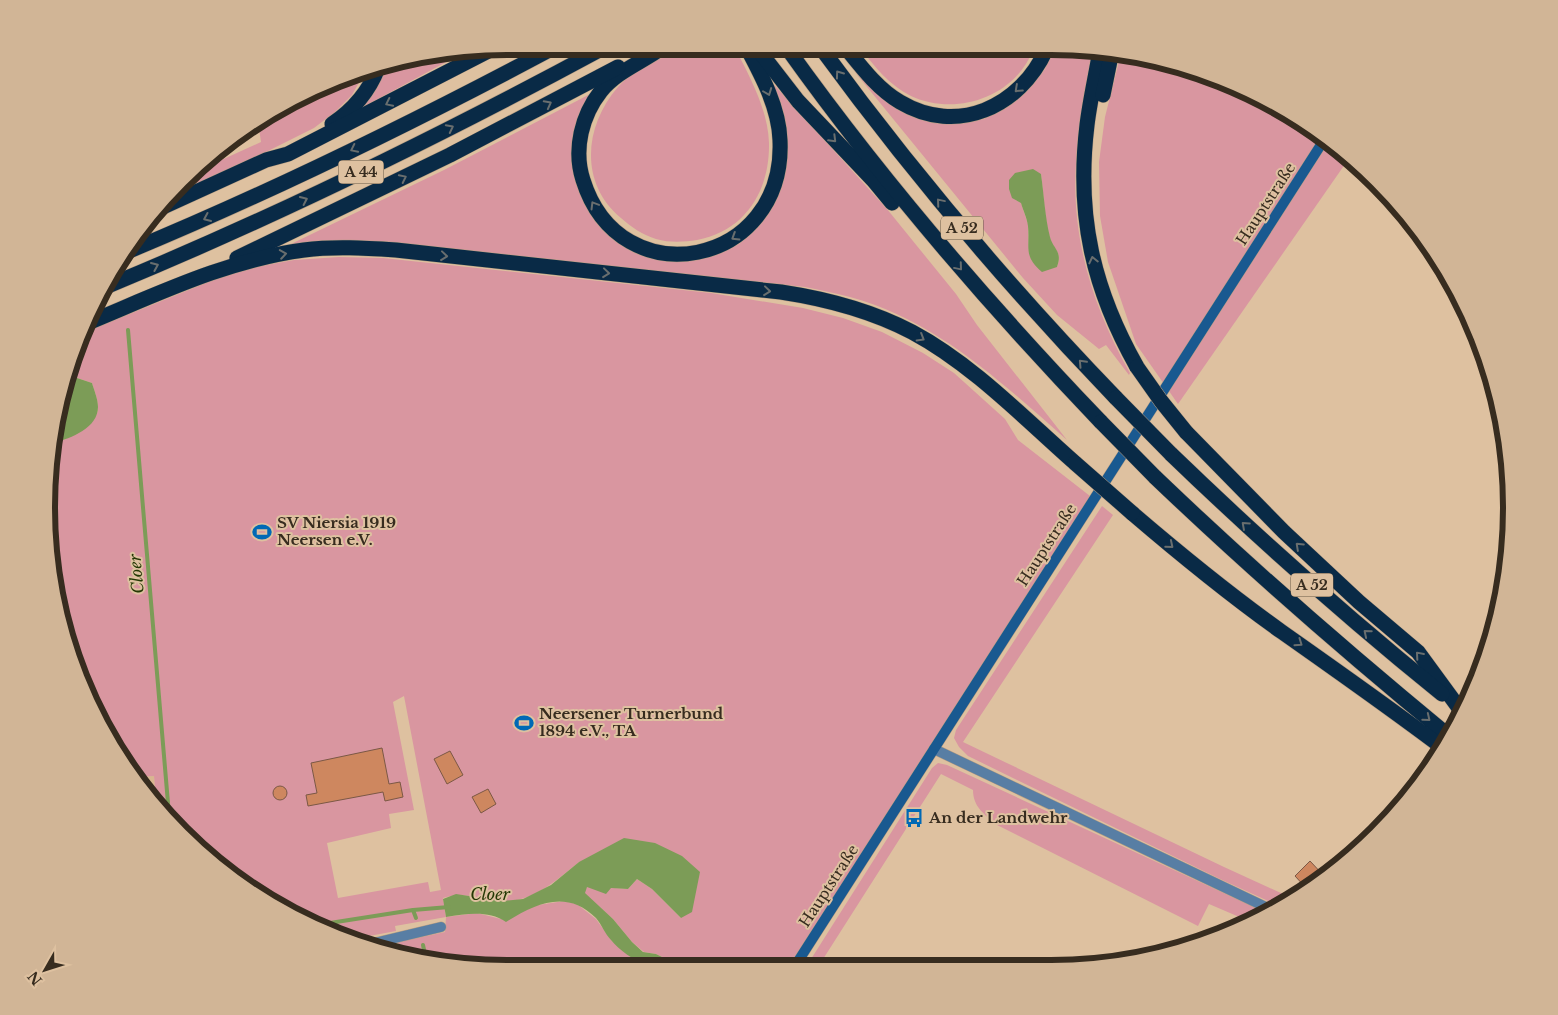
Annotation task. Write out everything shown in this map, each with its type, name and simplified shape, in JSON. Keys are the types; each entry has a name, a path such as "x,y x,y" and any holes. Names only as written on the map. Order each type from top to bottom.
{"highway":[{"name":"A 44","path":"138,247 330,161 538,55"},
{"name":"A 44","path":"115,283 218,240 322,191 476,115 590,55"},
{"path":"186,282 419,171 641,55"},
{"path":"650,55 622,72 602,90 594,101 581,133 579,160 581,174 591,200 608,224 618,233 649,249 683,254 699,252 731,240 745,230 761,212 774,190 779,164 780,138 769,92 750,55"},
{"path":"762,55 798,102 873,180 896,208 927,230"},
{"name":"A 52","path":"791,55 865,154 927,230 1017,333 1101,422 1155,477 1253,570 1443,731"},
{"name":"A 52","path":"825,55 887,136 970,237 1036,314 1116,398 1231,512 1328,599 1457,706"},
{"path":"852,55 875,82 900,102 924,112 952,116 984,111 1010,97 1024,85 1037,68 1044,55"},
{"path":"175,201 266,160 288,154 478,56"},
{"path":"1099,58 1087,125 1084,180 1087,232 1099,283 1116,327 1137,368 1186,432 1284,532 1418,652 1458,705"},
{"path":"1084,180 1094,146 1110,59"},
{"path":"266,160 284,148 324,129 340,118 365,93 375,75"},
{"path":"96,320 224,268 306,250 363,248 416,252 808,296 865,311 936,346 986,384 1132,513 1239,600 1436,744"}],"street":[{"name":"Hauptstraße","path":"799,960 1321,145"},
{"path":"934,749 1264,906"},
{"path":"380,942 441,927"}],"shaded area":[{"path":"667,55 738,55 762,106 769,143 765,177 760,192 742,218 729,228 697,240 672,242 661,240 646,235 629,225 607,204 598,188 593,171 591,154 593,136 598,119 607,102 624,81"},
{"path":"866,55 1030,55 1013,80 998,91 965,103 947,104 928,102 903,92"},
{"path":"1050,55 1091,57 1077,149 1075,191 1077,218 1087,272 1095,298 1105,323 1130,373 1129,375 1106,345 1099,349 1057,315 1023,278 854,71 880,97 969,121 984,119 1002,109 1028,90 1045,69","holes":["1041,174 1045,214 1051,242 1059,257 1057,267 1029,254 1028,224 1021,203"]},
{"path":"453,59 363,107 380,73"},
{"path":"1119,61 1139,64 1168,70 1196,79 1224,89 1251,102 1302,131 1345,164 1178,404 1136,344 1108,262 1100,216 1099,162 1105,117"},
{"path":"768,78 887,209 956,294 977,325 1067,440 992,376 939,337 881,307 844,296 805,287 464,250 289,245 444,170 594,92 575,175 584,202 602,224 683,260 715,255 739,244 757,228 774,205 785,173 787,139"},
{"path":"361,79 352,95 335,112 314,128 187,189 213,164 261,142 259,129 307,102 334,89"},
{"path":"1033,169 1041,174 1048,229 1051,241 1059,257 1057,267 1042,272 1030,256 1028,226 1021,203 1012,198 1009,189 1009,180 1015,173"},
{"path":"339,257 383,258 711,293 803,308 843,318 882,332 923,353 954,373 1005,419 1018,440 1090,496 793,960 668,960 656,954 644,952 632,942 613,919 584,893 587,886 628,889 637,879 652,889 681,918 700,872 579,862 543,889 522,899 500,901 465,895 451,896 443,898 446,917 395,926 396,931 365,937 334,926 307,913 256,884 209,848 167,806 155,791 154,776 144,777 131,759 102,708 89,681 70,625 59,567 56,537 56,478 59,448 60,441 82,430 94,419 97,413 97,398 92,383 74,377 91,330 238,270 294,260","holes":["404,696 441,890 430,892 428,882 338,898 327,843 391,828 389,814 414,810 393,702"]},
{"path":"74,377 92,383 98,407 94,421 82,431 60,441"},
{"path":"1102,506 1113,515 963,742 1284,895 1271,902 968,756 959,747 954,738 956,730"},
{"path":"938,763 947,765 1258,909 1241,918 1209,904 1198,926 997,825 977,806 973,790 941,774 822,960 810,960 932,768"},
{"path":"154,776 155,791 149,783 144,777"},
{"path":"624,838 655,843 682,856 700,872 692,912 681,918 652,889 637,879 628,889 611,888 606,894 587,887 585,893 613,919 643,952 656,954 668,960 636,960 614,944 596,918 585,909 574,904 551,902 529,909 506,922 485,914 446,917 443,899 456,894 502,901 523,899 551,885 579,862"},
{"path":"564,901 577,904 596,919 612,941 636,960 478,959 448,956 399,947 398,942 445,932 446,917 477,913 501,919 538,905"}],"building":[{"path":"382,748 389,784 400,782 403,797 385,801 383,792 308,806 306,795 317,793 311,763"},
{"path":"450,751 463,775 447,784 434,759"},
{"path":"280,786 285,788 287,793 285,798 280,800 275,798 273,793 275,788"},
{"path":"488,789 496,804 481,813 472,797"},
{"path":"1310,861 1319,871 1302,884 1295,876"}],"waterway":[{"name":"Cloer","path":"128,330 168,807"},
{"name":"Cloer","path":"328,923 413,910 449,907"},
{"path":"413,910 416,918"},
{"path":"423,945 424,952"}],"place":[{"name":"SV Niersia 1919 Neersen e.V.","path":"262,532"},
{"name":"Neersener Turnerbund 1894 e.V., TA","path":"524,723"},
{"name":"An der Landwehr","path":"914,818"}]}
